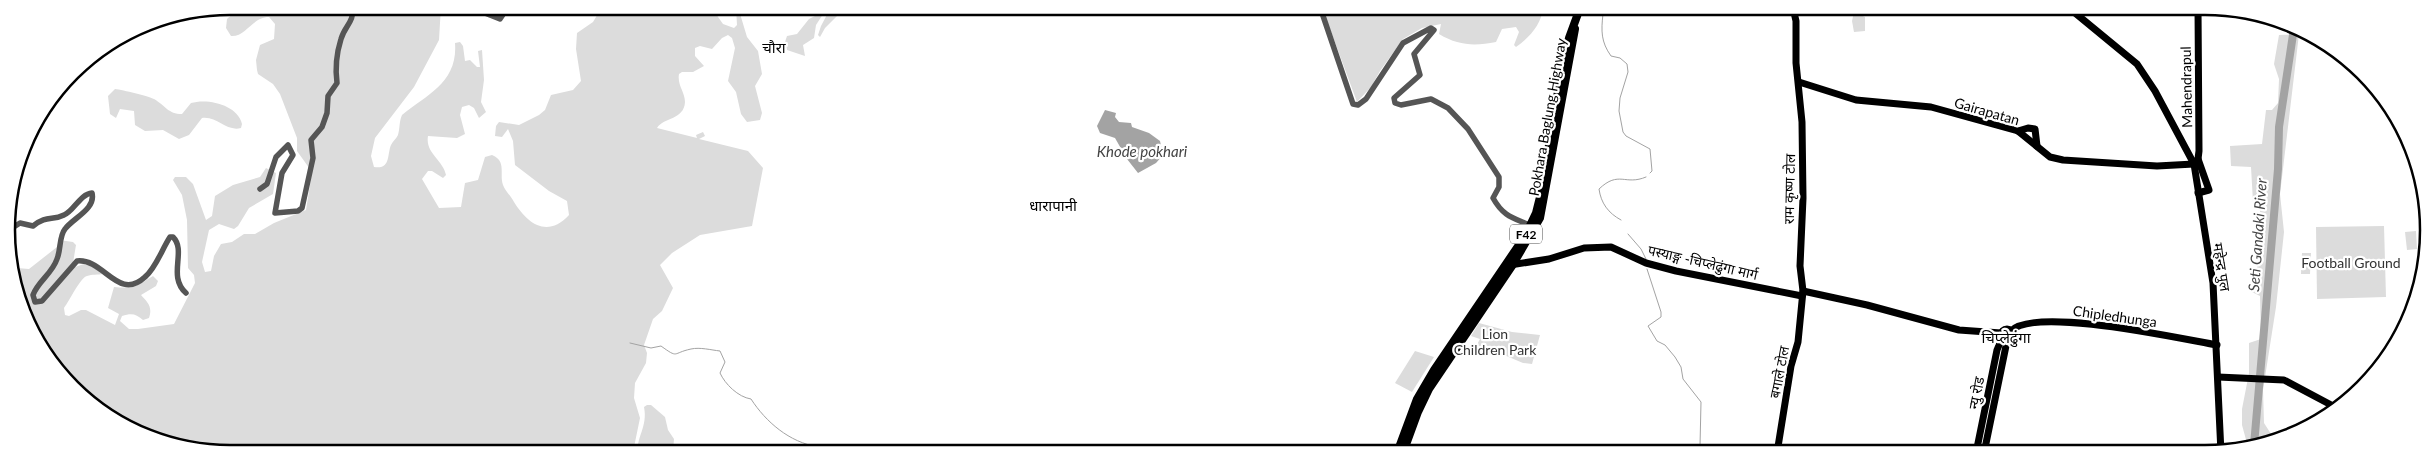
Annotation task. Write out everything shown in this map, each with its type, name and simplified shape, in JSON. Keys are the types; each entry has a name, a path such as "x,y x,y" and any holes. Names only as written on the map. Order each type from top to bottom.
{"highway":[{"name":"Pokhara Baglung Highway","path":"1406,445 1429,389 1510,265 1533,226 1546,196 1578,15"},
{"name":"Pokhara Baglung Highway","path":"1400,445 1418,399 1434,370 1510,265"}],"main road":[{"path":"1795,15 1796,21"},
{"path":"1796,21 1797,15"},
{"path":"2077,15 2136,64 2155,91 2196,161"},
{"name":"Mahendrapul","path":"2196,161 2198,15"},
{"name":"राम कृष्ण टोल","path":"1796,21 1803,165 1800,266 1803,293"},
{"name":"Gairapatan","path":"1799,82 1856,100 1930,107 2018,131 2050,157 2063,160 2157,166 2196,161"},
{"path":"2018,131 2035,129 2037,146"},
{"name":"महेन्द्र पुल","path":"2196,161 2198,193 2214,283 2220,445"},
{"name":"पस्याङ्ग -चिप्लेढुंगा मार्ग","path":"1510,265 1550,259 1584,248 1611,247 1646,263 1669,269 1803,293"},
{"path":"1803,293 1867,305 1959,330 2003,337"},
{"name":"बगाले टोल","path":"1778,445 1791,366 1798,342 1803,293"},
{"name":"Chipledhunga","path":"2003,337 2005,330 2011,331 2018,326 2055,321 2087,323 2217,345"},
{"name":"न्यु रोड","path":"1978,445 1997,350 2003,337"},
{"name":"न्यु रोड","path":"1985,445 2003,337"},
{"path":"2218,377 2280,379 2331,405"}],"street":[{"path":"260,190 268,184 276,157 288,145 293,155 282,172 275,213 298,211 302,208 313,158 312,140 322,127 327,113 328,96 337,83 335,70 337,53 344,32 353,19 353,15"},
{"path":"489,15 500,19 502,15"},
{"path":"1323,15 1353,104 1358,105 1366,100 1403,43 1423,31 1431,28 1434,30 1414,54 1420,75 1394,98 1395,103 1401,105 1431,99 1448,108 1468,129 1499,177 1499,187 1493,198 1500,211 1523,224 1533,226"},
{"path":"15,226 20,224 34,226 45,218 64,215 85,195 92,192 93,196 88,208 63,230 58,259 48,277 34,290 35,302 42,301 77,261 87,262 103,269 118,284 130,285 146,277 170,237 173,237 177,243 177,280 180,287 186,293"}],"green space":[{"path":"231,15 440,15 439,40 414,87 375,138 371,156 374,167 386,164 391,145 398,135 402,115 431,93 446,77 452,68 455,56 455,43 460,42 463,46 465,61 470,60 477,67 480,67 478,51 482,50 484,80 481,102 486,112 479,118 474,108 469,105 462,107 460,115 465,134 457,138 428,136 429,147 442,165 446,175 443,178 432,171 428,171 422,179 439,208 461,207 465,183 478,180 485,157 492,155 501,164 503,185 519,210 531,222 545,227 561,222 569,215 567,201 549,191 515,165 513,141 508,129 502,137 495,136 496,126 499,122 519,125 539,115 545,110 551,95 573,90 581,81 576,49 577,33 593,22 597,15 717,15 723,24 734,28 737,25 736,15 740,15 747,37 758,51 762,74 755,86 762,113 760,120 747,122 741,114 736,92 728,81 735,48 732,38 728,35 722,38 712,49 700,46 695,48 695,56 704,66 693,72 682,72 679,74 679,82 685,98 684,108 678,115 660,124 657,128 697,138 696,135 703,132 705,136 699,139 748,151 763,168 752,226 700,235 672,253 660,265 673,288 662,311 653,319 644,345 647,353 646,363 635,383 634,398 640,418 634,445 216,445 174,438 135,423 99,401 68,372 51,349 37,325 26,299 18,268 29,269 57,247 59,240 73,242 76,245 73,263 75,267 87,263 103,274 89,275 81,281 64,308 65,315 69,316 81,310 86,310 115,325 119,314 108,308 114,287 127,288 135,286 153,276 158,281 156,286 141,295 150,307 149,318 143,320 136,315 122,316 120,321 129,329 138,329 174,324 195,283 194,275 188,268 187,220 182,195 173,180 175,177 186,177 193,184 206,220 212,216 215,196 233,185 260,177 266,168 276,173 273,194 249,208 238,226 234,229 219,224 209,230 202,262 205,272 211,271 214,256 221,244 232,242 244,234 255,234 274,223 306,210 312,172 297,151 297,138 280,94 273,84 258,74 257,70 256,60 260,45 274,39 275,24 269,17 263,18 253,23 241,33 231,36 226,28 227,19"},
{"path":"817,15 822,15 816,25 814,38 803,45 805,56 787,50 785,42 787,36 797,34 809,19"},
{"path":"827,15 838,15 825,28 820,37 818,35"},
{"path":"1325,15 1541,15 1534,30 1516,47 1514,45 1519,32 1516,27 1502,29 1496,42 1481,44 1460,43 1446,38 1439,34 1441,24 1422,28 1403,39 1371,87 1357,102"},
{"path":"1853,15 1865,17 1865,31 1854,32 1852,21"},
{"path":"2294,34 2299,36 2280,194 2284,232 2276,307 2263,390 2264,423 2272,435 2246,441 2242,425 2242,409 2249,373 2249,343 2261,339 2260,296 2252,292 2251,280 2259,277 2254,252 2260,233 2260,204 2253,202 2251,167 2231,166 2230,146 2262,144 2266,110 2272,110 2278,103 2279,79 2274,64 2279,35"},
{"path":"115,89 154,99 177,114 182,114 191,103 214,102 235,112 242,124 241,128 231,128 213,119 202,118 189,135 179,139 163,130 145,131 135,125 134,111 120,109 116,118 110,114 108,96"},
{"name":"Football Ground","path":"2384,226 2386,297 2317,299 2316,227"},
{"path":"2416,231 2417,249 2407,250 2405,232"},
{"path":"2302,253 2311,253 2310,274 2301,274"},
{"name":"Lion Children Park","path":"1479,323 1512,332 1540,335 1532,364 1523,363 1504,355 1472,354 1480,339 1471,336"},
{"path":"1415,351 1434,357 1412,392 1395,383"},
{"path":"651,405 665,417 668,430 674,439 674,445 638,445 645,414 644,407"}],"water":[{"name":"Khode pokhari","path":"1105,110 1116,113 1115,117 1119,122 1131,123 1132,127 1149,133 1160,141 1163,155 1156,163 1138,173 1127,159 1115,138 1100,133 1097,126"}],"waterway":[{"path":"1603,15 1602,36 1605,46 1611,56 1620,58 1627,64 1628,72 1620,98 1619,111 1623,132 1626,136 1650,149 1652,171 1650,173"},
{"name":"Seti Gandaki River","path":"2254,439 2278,169 2279,127 2293,34"},
{"path":"1621,220 1606,207 1601,199 1599,189 1612,180 1633,180 1646,177"},
{"path":"1628,234 1641,249 1646,259"},
{"path":"1647,269 1661,312 1661,317 1648,326 1657,341 1665,345 1675,357 1681,367 1683,379 1701,402 1700,445"},
{"path":"630,343 651,348 661,346 673,354 694,348 720,351 725,362 720,373 729,386 741,396 751,399 764,416 779,430 797,441 811,445"}],"district":[{"name":"चौरा","path":"774,47"},
{"name":"धारापानी","path":"1053,205"},
{"name":"चिप्लेढुंगा","path":"2006,337"}]}
